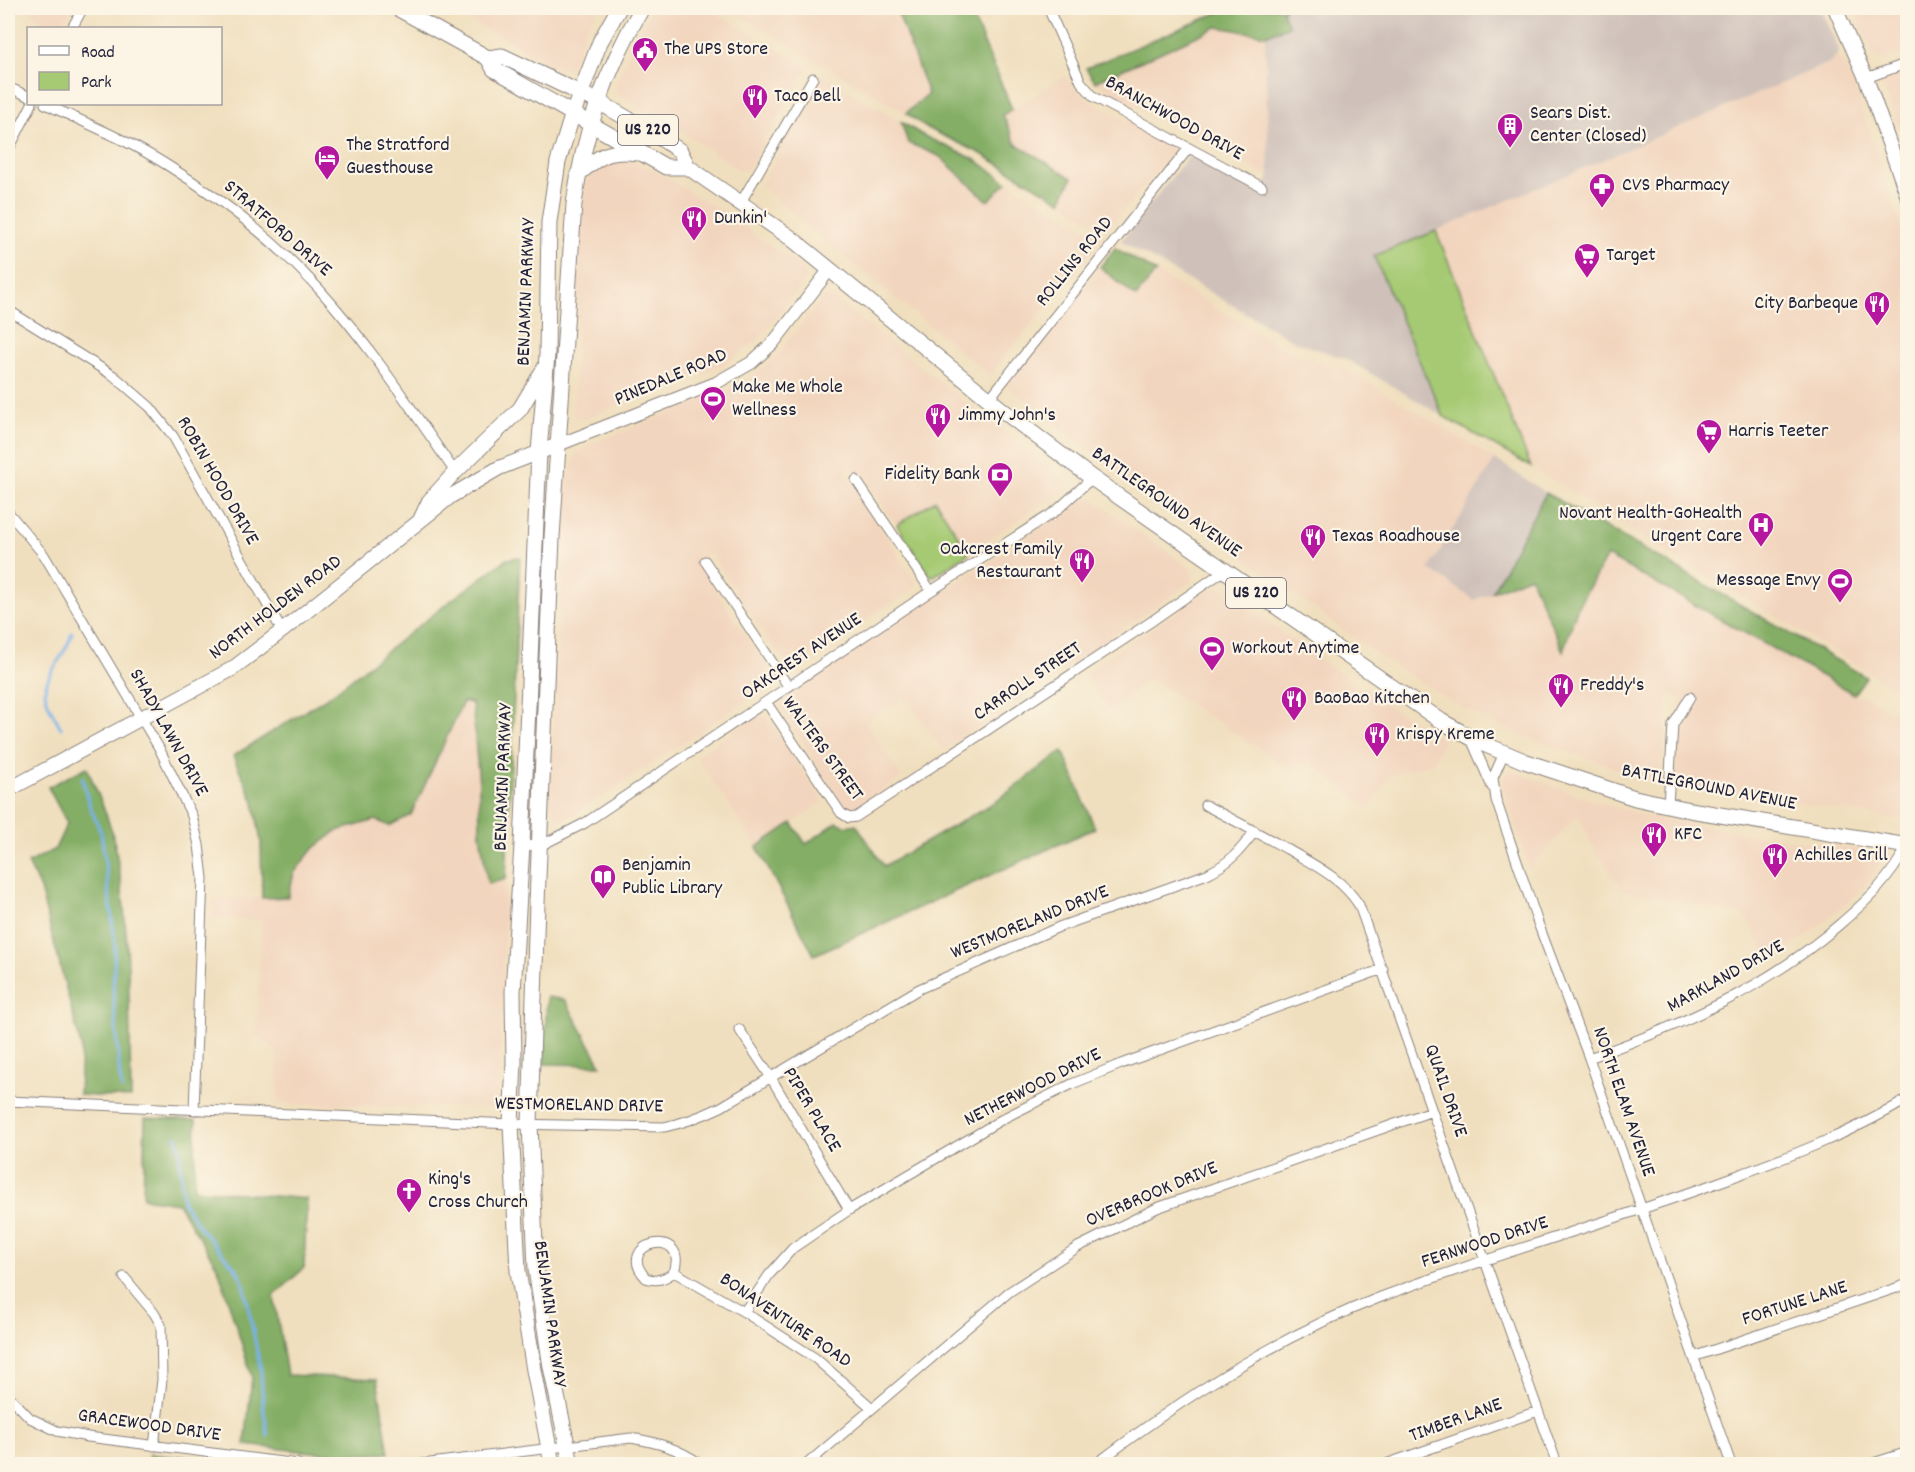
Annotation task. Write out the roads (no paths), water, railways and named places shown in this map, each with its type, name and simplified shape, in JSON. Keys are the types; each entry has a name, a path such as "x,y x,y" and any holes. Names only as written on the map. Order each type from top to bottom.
{"main road":[{"name":"BATTLEGROUND AVENUE","path":"397,8 488,58 494,69 666,167 688,167"},
{"name":"BENJAMIN PARKWAY","path":"552,1457 534,1370 518,1271 511,1124 513,992 522,845 539,452 546,367 549,222 558,162 573,113 600,42 619,8"},
{"name":"BENJAMIN PARKWAY","path":"571,1464 551,1367 536,1269 530,1124 536,914 552,547 574,204 578,174 591,124 617,54 642,8"},
{"path":"1835,8 1866,78 1908,197"},
{"name":"BATTLEGROUND AVENUE","path":"488,58 502,56 599,102 680,151 688,167 741,202 830,269 989,399 1092,478 1441,721 1504,753 1635,798 1908,845"},
{"path":"578,174 594,160 606,154 620,151 644,154"},
{"path":"420,520 429,501 455,472 520,409 546,367"},
{"name":"NORTH HOLDEN ROAD","path":"8,790 223,675 245,661 420,520 473,482 499,468 558,445"}],"street":[{"path":"73,27 83,8"},
{"name":"BRANCHWOOD DRIVE","path":"1048,8 1081,82 1094,97 1262,188"},
{"path":"1866,78 1908,63"},
{"path":"741,202 813,78"},
{"path":"8,87 27,96"},
{"path":"8,151 31,105"},
{"name":"STRATFORD DRIVE","path":"47,105 167,164 213,196 294,263 356,333 455,472"},
{"name":"ROLLINS ROAD","path":"989,399 1188,149"},
{"name":"PINEDALE ROAD","path":"558,445 716,383 751,363 773,343 830,269"},
{"name":"ROBIN HOOD DRIVE","path":"8,310 114,376 150,407 173,436 282,632"},
{"name":"OAKCREST AVENUE","path":"540,846 585,823 931,591 1056,511 1092,478"},
{"path":"856,480 931,591"},
{"name":"SHADY LAWN DRIVE","path":"8,512 44,555 141,717 181,790 192,816 200,845 203,878 194,1110"},
{"name":"WALTERS STREET","path":"705,561 788,686"},
{"name":"CARROLL STREET","path":"849,818 865,812 1225,570"},
{"path":"1668,805 1673,725 1690,697"},
{"name":"WALTERS STREET","path":"765,702 841,813 849,818"},
{"name":"NORTH ELAM AVENUE","path":"1470,737 1493,789 1538,923 1589,1058 1731,1464"},
{"path":"1493,789 1493,778 1504,753"},
{"name":"QUAIL DRIVE","path":"1204,805 1324,870 1352,894 1359,905 1557,1464"},
{"name":"WESTMORELAND DRIVE","path":"8,1101 511,1124 664,1126 681,1124 721,1107 920,989 1059,927 1214,871 1237,856 1255,831"},
{"path":"522,845 540,846"},
{"name":"MARKLAND DRIVE","path":"1589,1058 1686,1021 1743,992 1793,962 1874,895 1893,872 1908,845"},
{"name":"NETHERWOOD DRIVE","path":"744,1312 769,1275 793,1248 849,1210 1006,1117 1072,1084 1121,1064 1383,969"},
{"name":"PIPER PLACE","path":"739,1029 770,1076 849,1210"},
{"name":"FERNWOOD DRIVE","path":"1096,1464 1179,1403 1285,1341 1380,1298 1485,1261 1642,1211 1816,1147 1855,1129 1908,1099"},
{"name":"OVERBROOK DRIVE","path":"807,1464 1009,1292 1078,1247 1157,1208 1432,1111"},
{"path":"660,1242 668,1245 674,1251 676,1258 674,1272 667,1278 658,1280 646,1278 638,1267 639,1253 652,1243 660,1242"},
{"name":"BONAVENTURE ROAD","path":"674,1272 744,1312 815,1358 872,1408"},
{"path":"124,1277 154,1313 160,1325 162,1380 154,1446"},
{"name":"FORTUNE LANE","path":"1693,1357 1908,1284"},
{"name":"GRACEWOOD DRIVE","path":"8,1395 30,1418 57,1431 298,1464"},
{"name":"TIMBER LANE","path":"1386,1464 1538,1411"},
{"path":"422,1464 552,1457 567,1446 631,1438 663,1444 684,1453 701,1464"},
{"path":"1870,1464 1908,1452"}],"waterway":[{"path":"61,728 51,711 45,693 48,679 70,641 72,633"},
{"path":"82,778 90,807 101,832 104,853 115,943 113,991 122,1089"},
{"path":"176,1136 179,1147 183,1202 201,1229 237,1270 244,1285 261,1371 268,1436"}],"place":[{"name":"The UPS Store","path":"645,73"},
{"name":"Taco Bell","path":"755,120"},
{"name":"Sears Dist. Center (Closed)","path":"1510,149"},
{"name":"The Stratford Guesthouse","path":"327,181"},
{"name":"CVS Pharmacy","path":"1602,209"},
{"name":"Dunkin'","path":"694,242"},
{"name":"Target","path":"1587,279"},
{"name":"City Barbeque","path":"1877,327"},
{"name":"Make Me Whole Wellness","path":"713,422"},
{"name":"Jimmy John's","path":"938,439"},
{"name":"Harris Teeter","path":"1709,455"},
{"name":"Fidelity Bank","path":"1000,498"},
{"name":"Novant Health-GoHealth Urgent Care","path":"1761,548"},
{"name":"Texas Roadhouse","path":"1313,560"},
{"name":"Oakcrest Family Restaurant","path":"1082,584"},
{"name":"Message Envy","path":"1840,604"},
{"name":"Workout Anytime","path":"1212,672"},
{"name":"Freddy's","path":"1561,709"},
{"name":"BaoBao Kitchen","path":"1294,722"},
{"name":"Krispy Kreme","path":"1377,758"},
{"name":"KFC","path":"1654,858"},
{"name":"Achilles Grill","path":"1775,879"},
{"name":"Benjamin Public Library","path":"603,900"},
{"name":"King's Cross Church","path":"409,1214"}]}
